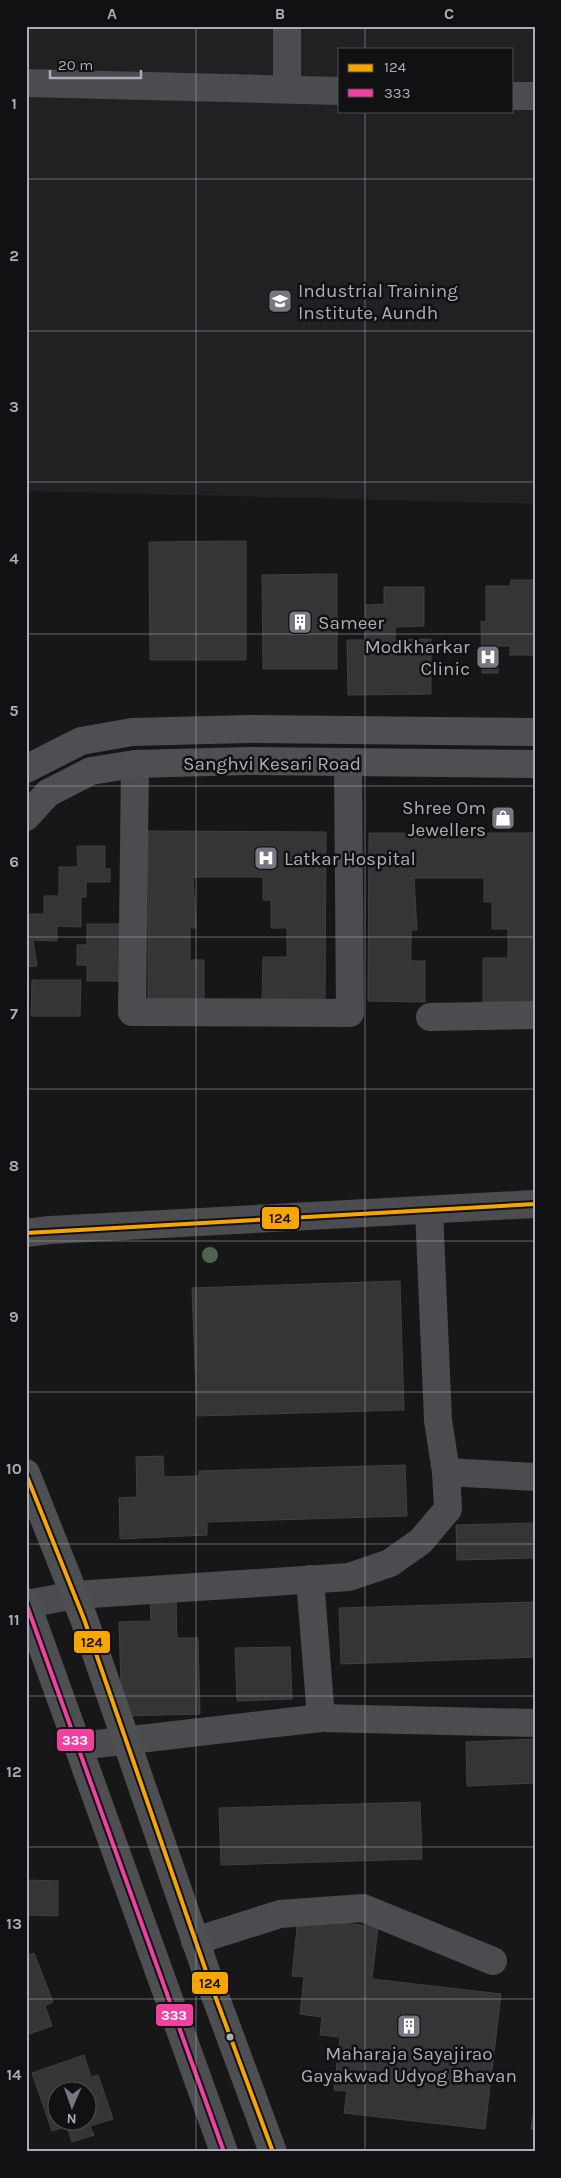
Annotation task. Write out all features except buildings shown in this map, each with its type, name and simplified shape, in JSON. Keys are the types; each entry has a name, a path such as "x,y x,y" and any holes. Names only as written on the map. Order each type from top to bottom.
{"main road":[{"name":"Sanghvi Kesari Road","path":"26,769 81,741 132,732 247,729 535,732"},
{"name":"Sanghvi Kesari Road","path":"26,816 48,793 91,771 135,764 247,761 535,764"},
{"path":"26,1473 75,1595 195,1941 273,2152"},
{"path":"27,1603 224,2152"}],"street":[{"path":"287,26 287,90"},
{"path":"26,84 338,91"},
{"path":"514,96 535,96"},
{"path":"135,764 132,1012 350,1013 348,762"},
{"path":"430,1017 535,1015"},
{"path":"26,1233 535,1204"},
{"path":"27,1603 75,1595 349,1577 390,1563 421,1541 448,1509 446,1472 438,1420 429,1210"},
{"path":"446,1472 535,1476"},
{"path":"310,1579 321,1718"},
{"path":"79,1746 321,1718 535,1723"},
{"path":"195,1941 280,1914 363,1908 493,1961"}],"shaded area":[{"name":"Industrial Training Institute, Aundh","path":"26,26 535,26 535,504 26,491"}],"transit line":[{"name":"124","path":"26,1233 535,1204"},
{"name":"124","path":"26,1474 84,1619 207,1974 273,2152"},
{"name":"333","path":"26,1603 224,2152"}],"place":[{"name":"Industrial Training Institute, Aundh","path":"280,301"},
{"name":"Sameer","path":"300,622"},
{"name":"Modkharkar Clinic","path":"488,657"},
{"name":"Shree Om Jewellers","path":"503,818"},
{"name":"Latkar Hospital","path":"266,858"},
{"name":"Maharaja Sayajirao Gayakwad Udyog Bhavan","path":"409,2026"}]}
